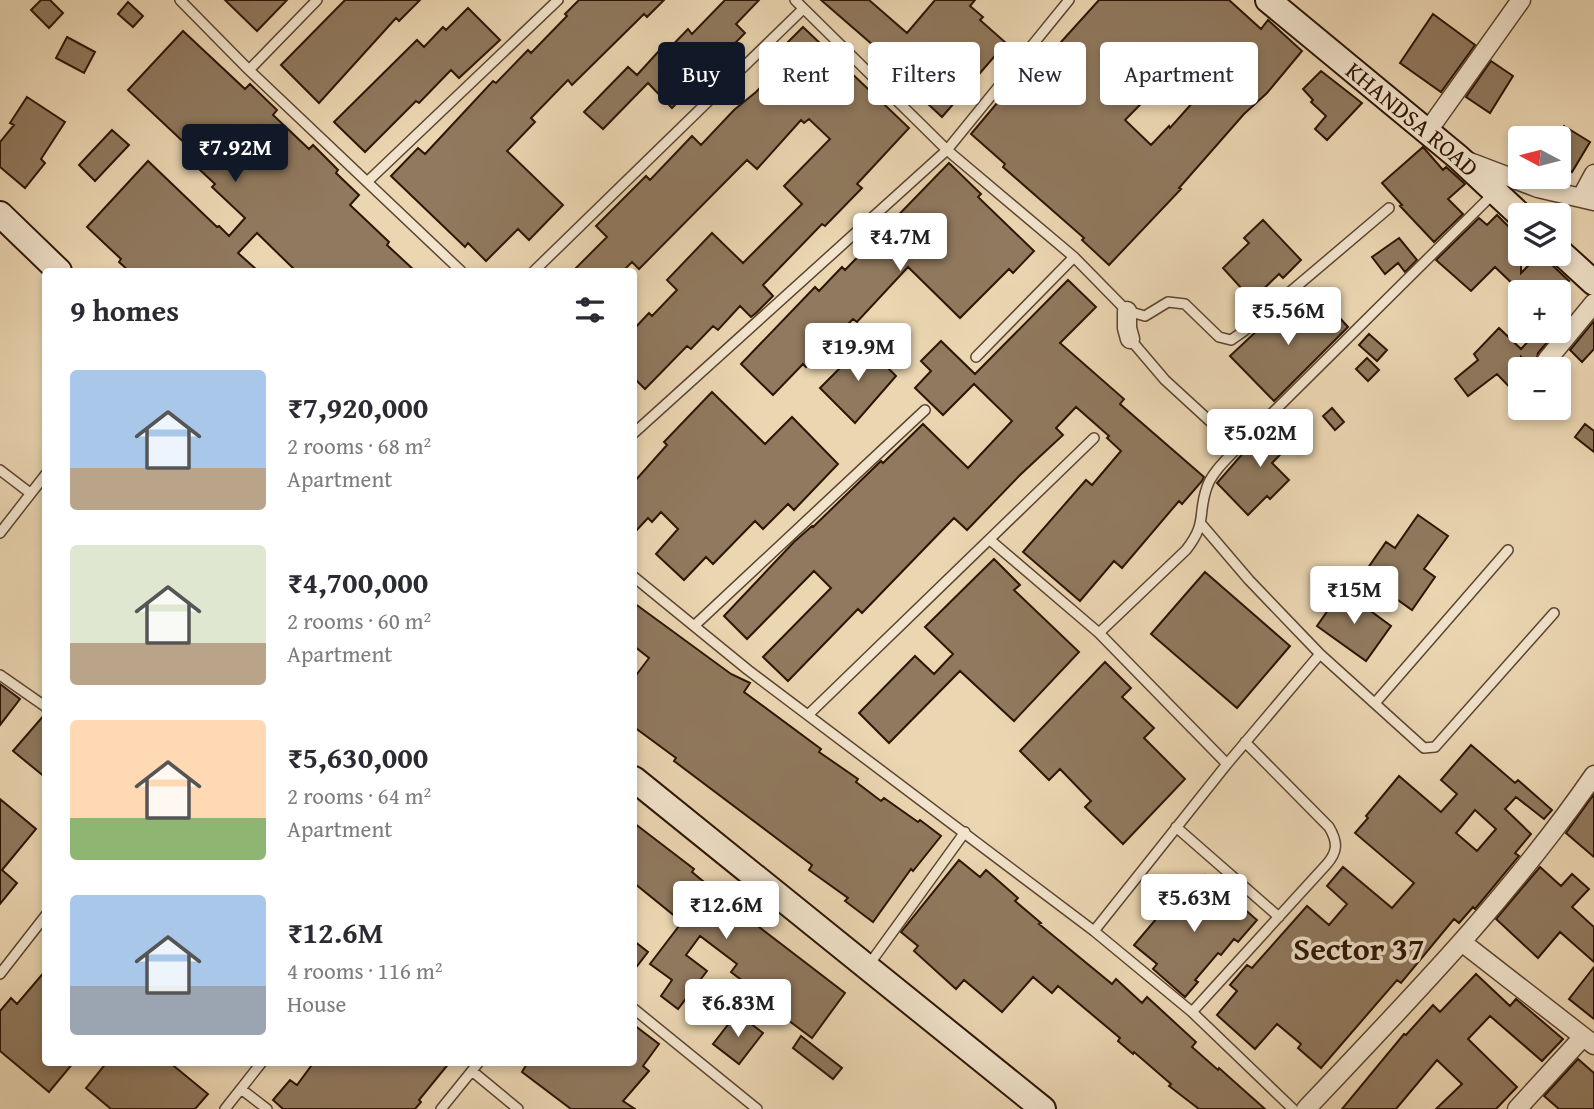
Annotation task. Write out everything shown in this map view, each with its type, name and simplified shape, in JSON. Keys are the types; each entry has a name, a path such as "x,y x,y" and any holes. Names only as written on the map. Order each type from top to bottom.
{"street":[{"name":"KHANDSA ROAD","path":"1268,0 1458,157 1508,204"},
{"path":"1427,132 1521,0"},
{"path":"1458,157 1538,188 1587,199 1594,174"},
{"path":"0,214 55,268"},
{"path":"1571,262 1594,284"},
{"path":"1549,357 1594,303"},
{"path":"1128,311 1127,328 1130,339"},
{"path":"1306,1109 1463,943 1512,884 1594,775"},
{"path":"637,781 1043,1109"},
{"path":"1463,943 1589,1041 1517,1109"}],"lane":[{"path":"180,0 249,70 458,268"},
{"path":"249,70 317,0"},
{"path":"367,182 558,0"},
{"path":"795,0 947,150 1074,257 1128,311 1144,316 1168,302 1185,303 1219,337 1231,340 1389,208"},
{"path":"637,430 947,150 1069,0"},
{"path":"537,268 803,9"},
{"path":"1099,633 1186,550 1196,537 1202,525 1204,495 1208,483 1238,447 1495,192"},
{"path":"976,357 1074,257"},
{"path":"1130,339 1165,380 1238,447"},
{"path":"695,625 925,410"},
{"path":"809,714 1094,438"},
{"path":"0,470 30,493"},
{"path":"0,533 42,479"},
{"path":"1202,525 1249,580 1320,654 1419,745 1429,748 1435,747 1553,613"},
{"path":"990,540 1099,633 1227,764"},
{"path":"1376,703 1508,550"},
{"path":"637,579 748,670 1094,931 1192,1012 1293,1109"},
{"path":"1094,931 1227,764 1320,654"},
{"path":"0,676 42,704"},
{"path":"1192,1012 1333,857 1336,848 1329,827 1245,742"},
{"path":"1177,827 1279,917"},
{"path":"867,967 965,832"},
{"path":"0,974 42,920"},
{"path":"637,1011 757,1109"},
{"path":"225,1109 259,1066"},
{"path":"441,1109 476,1066"},
{"path":"472,1071 518,1109"},
{"path":"242,1088 267,1109"}],"building":[{"path":"41,0 50,0 63,13 49,28 31,10"},
{"path":"225,0 287,0 257,31"},
{"path":"345,0 420,0 399,21 396,18 319,103 281,65"},
{"path":"579,0 664,0 647,17 644,14 572,85 568,80 531,118 535,122 507,151 563,205 529,240 518,229 486,261 468,243 465,247 391,176 418,148 425,154 493,81 496,83 528,50 531,53"},
{"path":"725,0 759,0 736,24 745,33 736,42 675,42 688,29 692,34"},
{"path":"821,0 869,0 907,33 935,0 975,0 970,6 983,17 980,20 1005,42 994,42 994,57 980,73 980,42 869,42"},
{"path":"1099,0 1229,0 1261,29 1268,20 1302,51 1258,101 1258,42 1100,42 1100,105 1140,105 1125,120 1151,145 1190,105 1254,105 1179,188 1181,189 1109,265 1082,240 1084,238 1003,167 1005,164 971,134 995,105 1086,105 1086,42 1061,42"},
{"path":"128,2 143,16 133,27 118,14"},
{"path":"468,8 500,40 459,78 451,70 365,152 334,122 417,40 424,47 443,27 446,30"},
{"path":"1433,14 1475,45 1441,92 1400,63"},
{"path":"803,27 819,42 788,42"},
{"path":"183,31 245,89 250,84 277,110 273,115 309,149 313,145 338,170 336,173 359,195 350,205 412,268 293,268 257,233 238,253 255,268 126,268 119,262 121,259 87,227 148,161 229,236 245,218 212,187 215,184 184,155 190,148 128,90"},
{"path":"67,37 95,52 84,73 56,58"},
{"path":"658,52 658,93 648,83 603,129 584,112 628,67 637,75"},
{"path":"1491,61 1513,76 1490,113 1466,97"},
{"path":"1321,71 1362,103 1327,140 1315,129 1326,116 1311,102 1313,100 1303,89"},
{"path":"854,76 868,89 868,105 885,105 909,128 857,184 862,188 825,226 822,224 763,285 773,296 756,313 751,317 740,306 718,330 713,326 691,349 687,346 645,389 637,381 637,326 649,313 652,316 677,290 667,280 712,233 743,263 802,204 784,186 830,139 809,119 804,123 801,120 757,169 747,160 639,269 632,262 626,268 576,268 607,237 596,226 646,176 650,180 692,136 701,145 734,110 745,105 745,101 759,89 759,105 854,105"},
{"path":"27,97 65,122 41,159 45,163 25,188 0,167 0,142 14,125 10,123"},
{"path":"929,105 952,105 942,117"},
{"path":"112,130 129,145 95,181 79,165"},
{"path":"1572,131 1590,142 1572,172"},
{"path":"1423,147 1443,170 1446,167 1465,184 1448,199 1463,214 1434,242 1382,183"},
{"path":"949,163 981,194 978,197 1034,251 1013,273 1009,269 960,318 908,267 857,322 853,319 806,367 803,364 773,395 741,364 815,287 819,291 842,267 845,270"},
{"path":"1497,215 1508,226 1508,266 1521,266 1521,273 1528,266 1553,266 1568,280 1509,280 1495,267 1471,291 1436,260 1479,218 1487,225"},
{"path":"1263,220 1301,260 1283,278 1279,274 1252,300 1223,268 1249,243 1244,238"},
{"path":"1399,238 1417,260 1405,272 1398,263 1385,274 1372,257"},
{"path":"1068,280 1096,307 1060,343 1124,399 1120,404 1204,477 1202,481 1182,504 1179,501 1122,568 1114,561 1080,601 1023,552 1086,480 1092,485 1121,451 1107,438 1109,436 1076,407 1056,428 1063,435 967,530 954,518 862,613 858,609 788,681 763,657 831,588 814,571 747,639 724,616 794,542 923,424 968,468 1012,421 974,384 943,415 915,388 931,371 921,361 941,341 975,374"},
{"path":"1321,297 1348,327 1274,401 1230,356 1278,311 1291,324"},
{"path":"1594,321 1594,349 1582,362 1570,350"},
{"path":"1499,328 1508,337 1508,343 1515,343 1521,349 1527,343 1547,343 1537,357 1508,357 1508,385 1497,374 1468,396 1455,379 1478,360 1474,354"},
{"path":"1369,334 1387,350 1377,361 1359,345"},
{"path":"864,344 896,376 855,423 820,388"},
{"path":"1367,358 1379,370 1368,381 1356,369"},
{"path":"712,392 765,444 792,417 838,464 794,510 788,504 763,529 755,521 713,564 706,557 684,580 656,554 678,529 661,512 652,522 648,518 637,530 637,479 667,445 664,442"},
{"path":"1332,408 1344,422 1335,430 1323,416"},
{"path":"1292,414 1306,428 1272,463 1289,480 1270,499 1267,496 1248,515 1217,483 1252,443 1259,449"},
{"path":"1585,424 1594,431 1594,452 1575,437"},
{"path":"1418,515 1448,536 1424,569 1435,577 1412,610 1363,575 1386,542 1395,548"},
{"path":"994,559 1020,585 1014,590 1079,652 1014,721 960,671 889,743 859,713 915,656 934,674 953,654 925,627"},
{"path":"1205,572 1290,646 1237,708 1151,634"},
{"path":"1342,590 1391,626 1366,661 1317,626"},
{"path":"637,605 731,674 750,683 744,692 821,749 819,752 858,779 856,782 881,801 884,798 941,836 913,871 911,869 873,922 845,901 848,898 809,870 812,865 674,761 676,758 637,729 637,674 649,658 637,648"},
{"path":"1105,662 1131,688 1122,697 1154,728 1144,738 1185,779 1123,844 1085,807 1091,801 1060,769 1049,780 1020,751"},
{"path":"0,684 20,699 0,725"},
{"path":"42,717 42,775 13,751"},
{"path":"1471,745 1515,783 1518,780 1552,810 1544,819 1516,797 1505,809 1531,834 1515,853 1519,856 1475,909 1473,907 1459,923 1454,919 1401,983 1397,980 1321,1068 1298,1048 1301,1044 1277,1024 1255,1049 1217,1015 1237,991 1230,985 1247,965 1252,968 1307,906 1329,925 1347,904 1327,886 1343,867 1392,908 1414,883 1355,833 1399,776 1441,812 1457,794 1441,780","holes":["1475,810 1496,829 1477,851 1456,833"]},
{"path":"1594,794 1594,857 1566,833"},
{"path":"0,799 36,829 2,870 17,883 0,904"},
{"path":"637,825 694,869 692,872 754,923 845,993 812,1038 784,1017 786,1014 731,972 737,964 700,936 686,955 707,971 678,1009 661,996 672,980 650,964 682,922 637,885"},
{"path":"959,860 980,877 986,870 1018,898 1015,901 1041,923 1039,924 1112,984 1116,979 1142,1003 1147,997 1196,1042 1192,1047 1265,1109 1199,1109 1169,1086 1171,1084 1118,1041 1120,1038 1058,986 1052,993 1033,977 1002,1012 964,980 956,989 914,951 918,946 901,932"},
{"path":"1540,867 1561,886 1572,874 1589,889 1572,907 1594,927 1594,962 1560,932 1538,958 1496,919"},
{"path":"1205,875 1257,920 1238,942 1234,939 1221,955 1218,953 1195,980 1198,982 1185,997 1153,969 1157,964 1134,945 1168,905 1173,909"},
{"path":"637,943 648,952 637,966"},
{"path":"1594,967 1594,1019 1569,999"},
{"path":"1476,974 1510,1006 1516,999 1563,1039 1542,1061 1490,1016 1468,1039 1517,1087 1496,1109 1436,1109 1462,1084 1437,1060 1396,1109 1342,1109 1404,1034 1406,1035 1433,1005 1440,1012"},
{"path":"42,975 42,1066 71,1066 49,1092 0,1051 0,1011 11,998 17,1004"},
{"path":"737,1013 763,1033 739,1064 713,1044"},
{"path":"637,1027 659,1044 643,1066 649,1071 623,1101 635,1109 571,1109 522,1072 526,1066 637,1066"},
{"path":"801,1036 842,1068 833,1079 793,1048"},
{"path":"1578,1059 1594,1073 1594,1109 1559,1109 1544,1096"},
{"path":"104,1066 174,1066 208,1094 195,1109 111,1109 86,1088"},
{"path":"311,1066 447,1066 419,1100 421,1102 415,1109 283,1109 273,1100 290,1080 297,1085"}],"district":[{"name":"Sector 37","path":"1359,949"}]}
